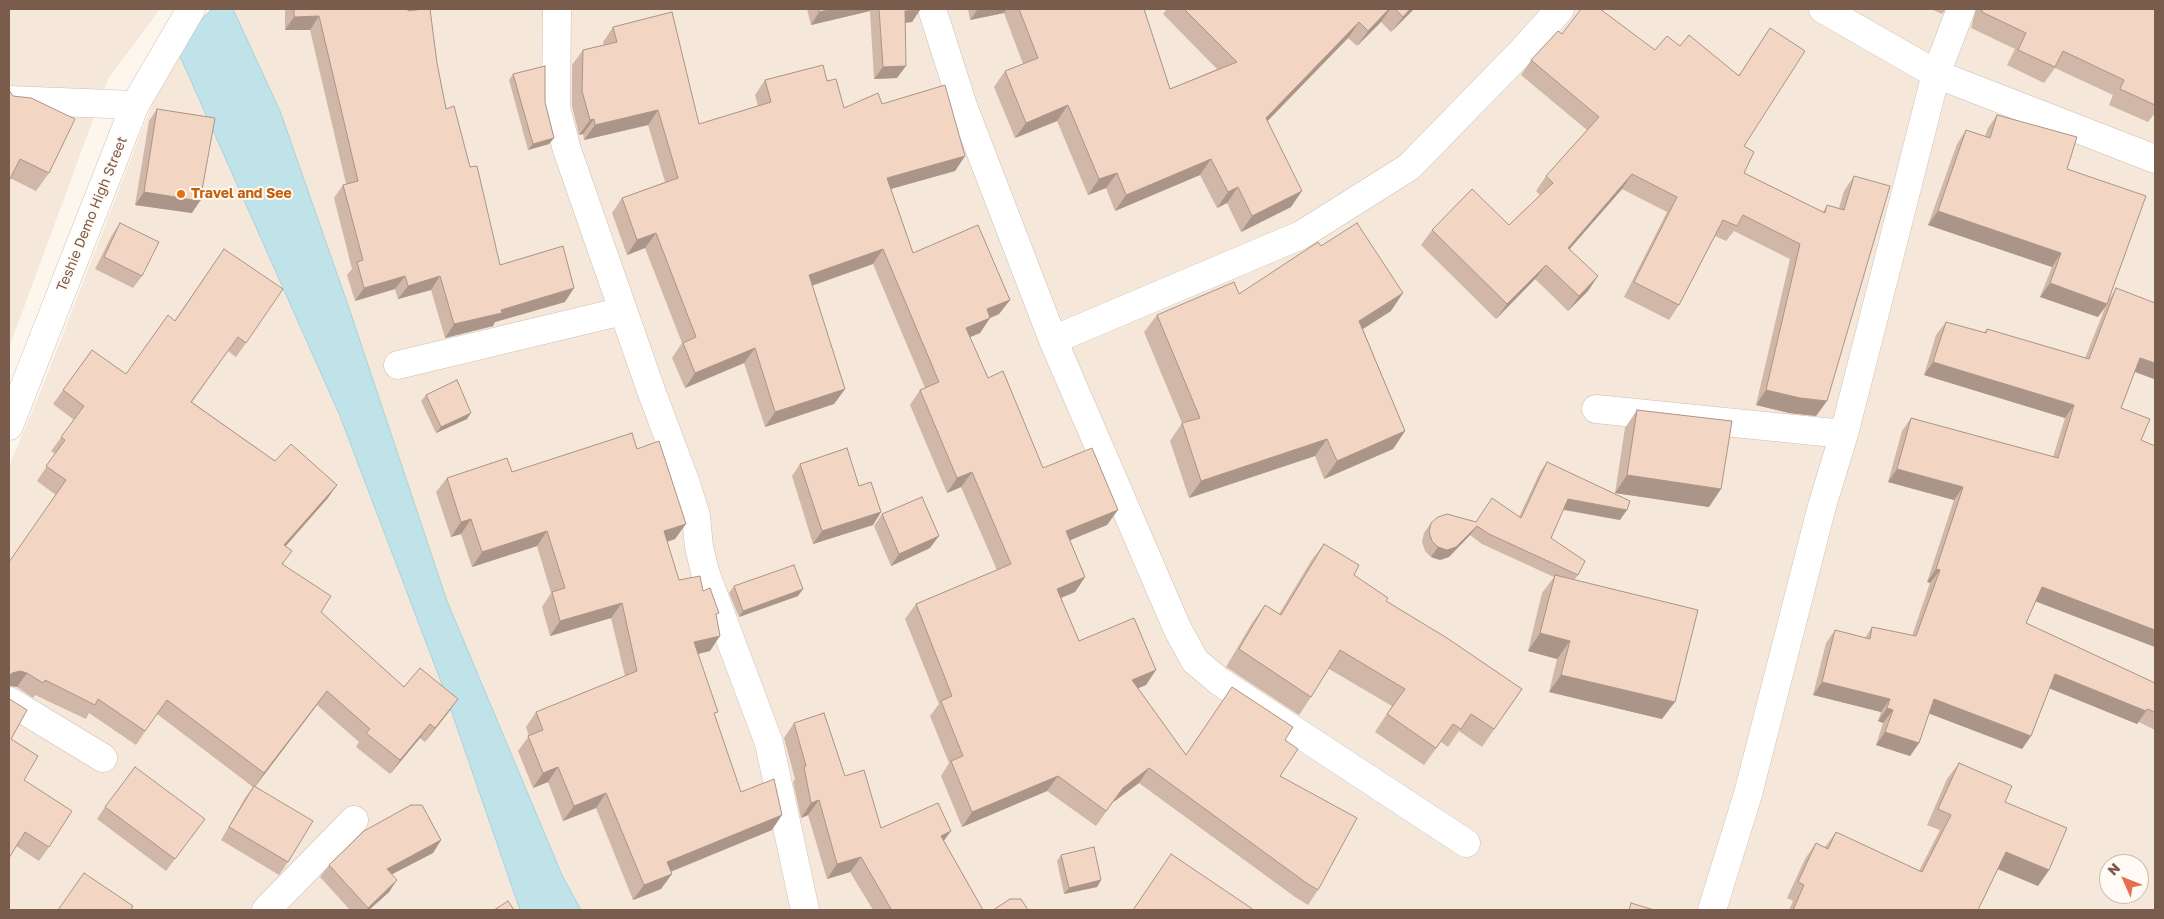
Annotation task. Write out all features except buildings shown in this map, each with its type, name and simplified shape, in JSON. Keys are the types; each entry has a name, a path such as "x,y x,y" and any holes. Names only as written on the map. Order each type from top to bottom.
{"street":[{"path":"557,9 556,108 567,150 686,484 696,516 699,547 705,572 769,743 805,910"},
{"path":"932,9 963,106 1053,340 1177,628 1194,661 1220,681 1466,843"},
{"path":"1053,340 1301,235 1409,167 1523,50 1560,9"},
{"path":"1823,9 1936,74 2155,158"},
{"path":"1712,910 1748,794 1822,506 1844,434 1936,74 1961,9"},
{"name":"Teshie Demo High Street","path":"9,426 135,105 185,18"},
{"path":"9,100 135,105"},
{"path":"398,365 623,311"},
{"path":"1596,409 1844,434"},
{"path":"9,702 103,758"},
{"path":"266,910 354,820"}],"shaded area":[{"path":"9,9 158,9 158,12 108,79 9,348"},
{"path":"233,9 2155,9 2155,910 581,910 562,875 447,601 350,311 280,111"},
{"path":"175,45 340,416 443,687 520,910 9,910 9,466 44,383"}],"water":[{"path":"212,9 233,9 280,111 350,311 447,601 562,875 581,910 520,910 443,687 340,416 175,45"}],"place":[{"name":"Travel and See","path":"181,194"}]}
